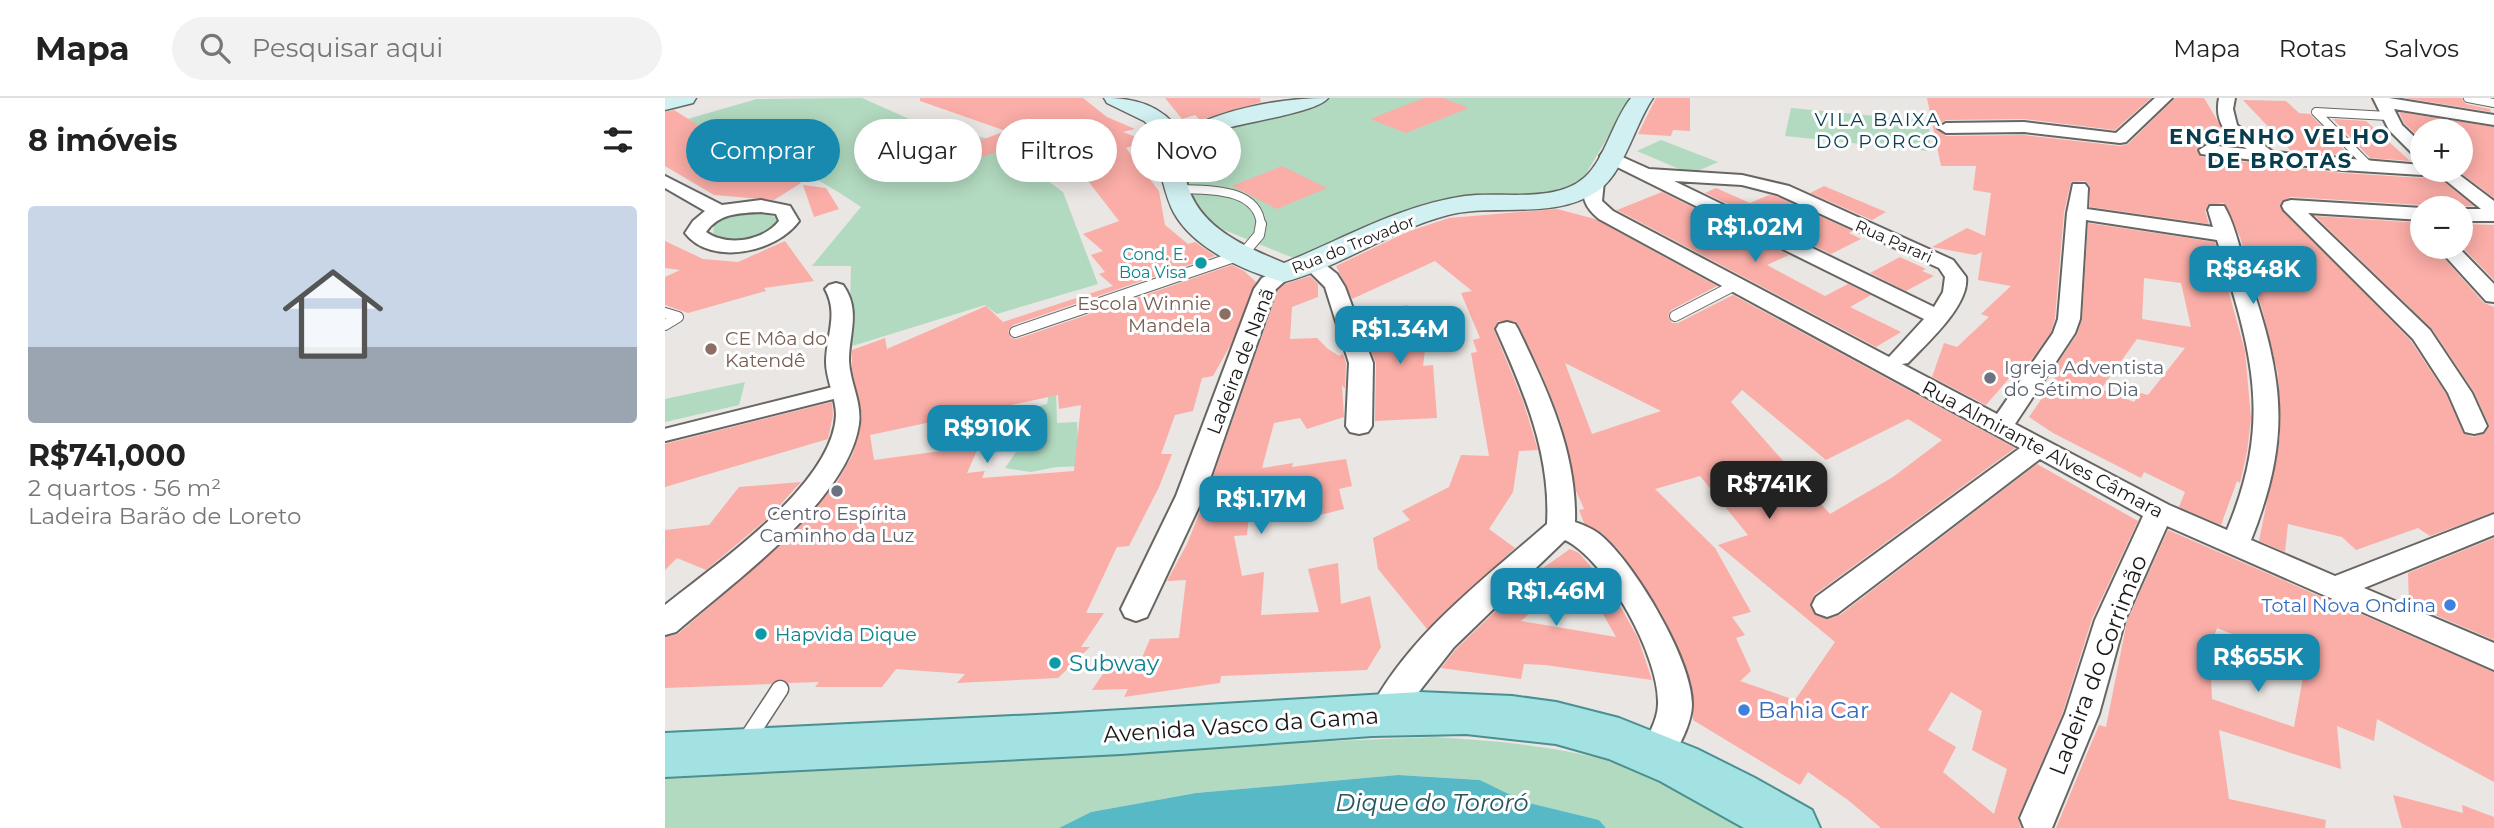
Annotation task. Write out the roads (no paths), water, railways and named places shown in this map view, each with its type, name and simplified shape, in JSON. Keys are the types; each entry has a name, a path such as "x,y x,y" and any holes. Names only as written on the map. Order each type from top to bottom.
{"main road":[{"name":"Avenida Vasco da Gama","path":"665,755 1110,733 1384,716 1501,716 1555,722 1606,734 1657,754 1725,788 1793,828"}],"street":[{"path":"665,103 684,98"},
{"path":"1115,98 1153,119"},
{"path":"1237,119 1284,103 1317,98"},
{"path":"1607,215 1590,197 1595,181 1642,98"},
{"path":"1946,128 2024,127 2064,130 2088,141 2120,138 2164,98"},
{"path":"2227,98 2223,116 2226,122 2242,139 2271,157"},
{"path":"2384,106 2494,120"},
{"path":"2384,106 2410,143"},
{"path":"2207,150 2410,169"},
{"path":"1609,156 1937,317"},
{"name":"Rua Parari","path":"1648,174 1742,180 1773,187 1946,264 1954,272 1956,286 1937,317 1900,358"},
{"path":"665,181 719,211"},
{"name":"Rua do Trovador","path":"1177,182 1190,217 1197,225 1243,254 1283,272 1443,209 1485,202 1549,200 1571,195 1595,181"},
{"path":"2457,182 2494,212"},
{"path":"2000,428 2064,333 2069,318 2079,188"},
{"name":"Rua Almirante Alves Câmara","path":"1549,200 1607,215 2159,512 2494,657"},
{"path":"2291,206 2410,216"},
{"path":"2291,206 2422,335 2460,393 2474,426"},
{"path":"2217,210 2247,299 2263,361 2268,395 2269,431 2259,489 2235,545"},
{"path":"2473,214 2494,212"},
{"path":"2076,214 2225,235"},
{"path":"2459,259 2494,296"},
{"path":"1310,262 1330,278 1335,287 1359,351 1359,426"},
{"name":"Ladeira de Nanã","path":"1136,609 1190,496 1265,289 1269,282 1283,272"},
{"path":"665,623 771,535 803,503 834,457 848,415 838,360 844,306 836,289"},
{"path":"1384,716 1423,658 1457,621 1561,528 1561,482 1553,445 1527,372 1507,329"},
{"path":"1827,605 2038,448"},
{"name":"Ladeira do Corrimão","path":"2038,818 2082,714 2110,620 2159,512"},
{"path":"2334,588 2494,524"},
{"path":"1561,528 1582,536 1613,565 1654,636 1670,671 1675,706 1657,754"}],"lane":[{"path":"2468,98 2494,103"},
{"path":"2370,167 2316,113 2384,106"},
{"path":"1015,332 1243,254 1251,248 1261,232 1263,219 1260,211 1230,193 1179,189"},
{"path":"1675,317 1735,285"},
{"path":"665,313 678,317 665,325"},
{"path":"665,435 845,390"},
{"path":"739,751 780,689"}],"water":[{"name":"Dique do Tororó","path":"1398,775 1480,780 1525,802 1599,820 1606,828 1059,828 1091,812 1196,793"}],"place":[{"name":"Cond. E. Boa Visa","path":"1201,263"},
{"name":"Escola Winnie Mandela","path":"1225,314"},
{"name":"CE Môa do Katendê","path":"711,349"},
{"name":"Igreja Adventista do Sétimo Dia","path":"1990,378"},
{"name":"Centro Espírita Caminho da Luz","path":"837,491"},
{"name":"Total Nova Ondina","path":"2450,605"},
{"name":"Hapvida Dique","path":"761,634"},
{"name":"Subway","path":"1055,663"},
{"name":"Bahia Car","path":"1744,710"}],"district":[{"name":"VILA BAIXA DO PORCO","path":"1878,130"},
{"name":"ENGENHO VELHO DE BROTAS","path":"2280,149"}]}
